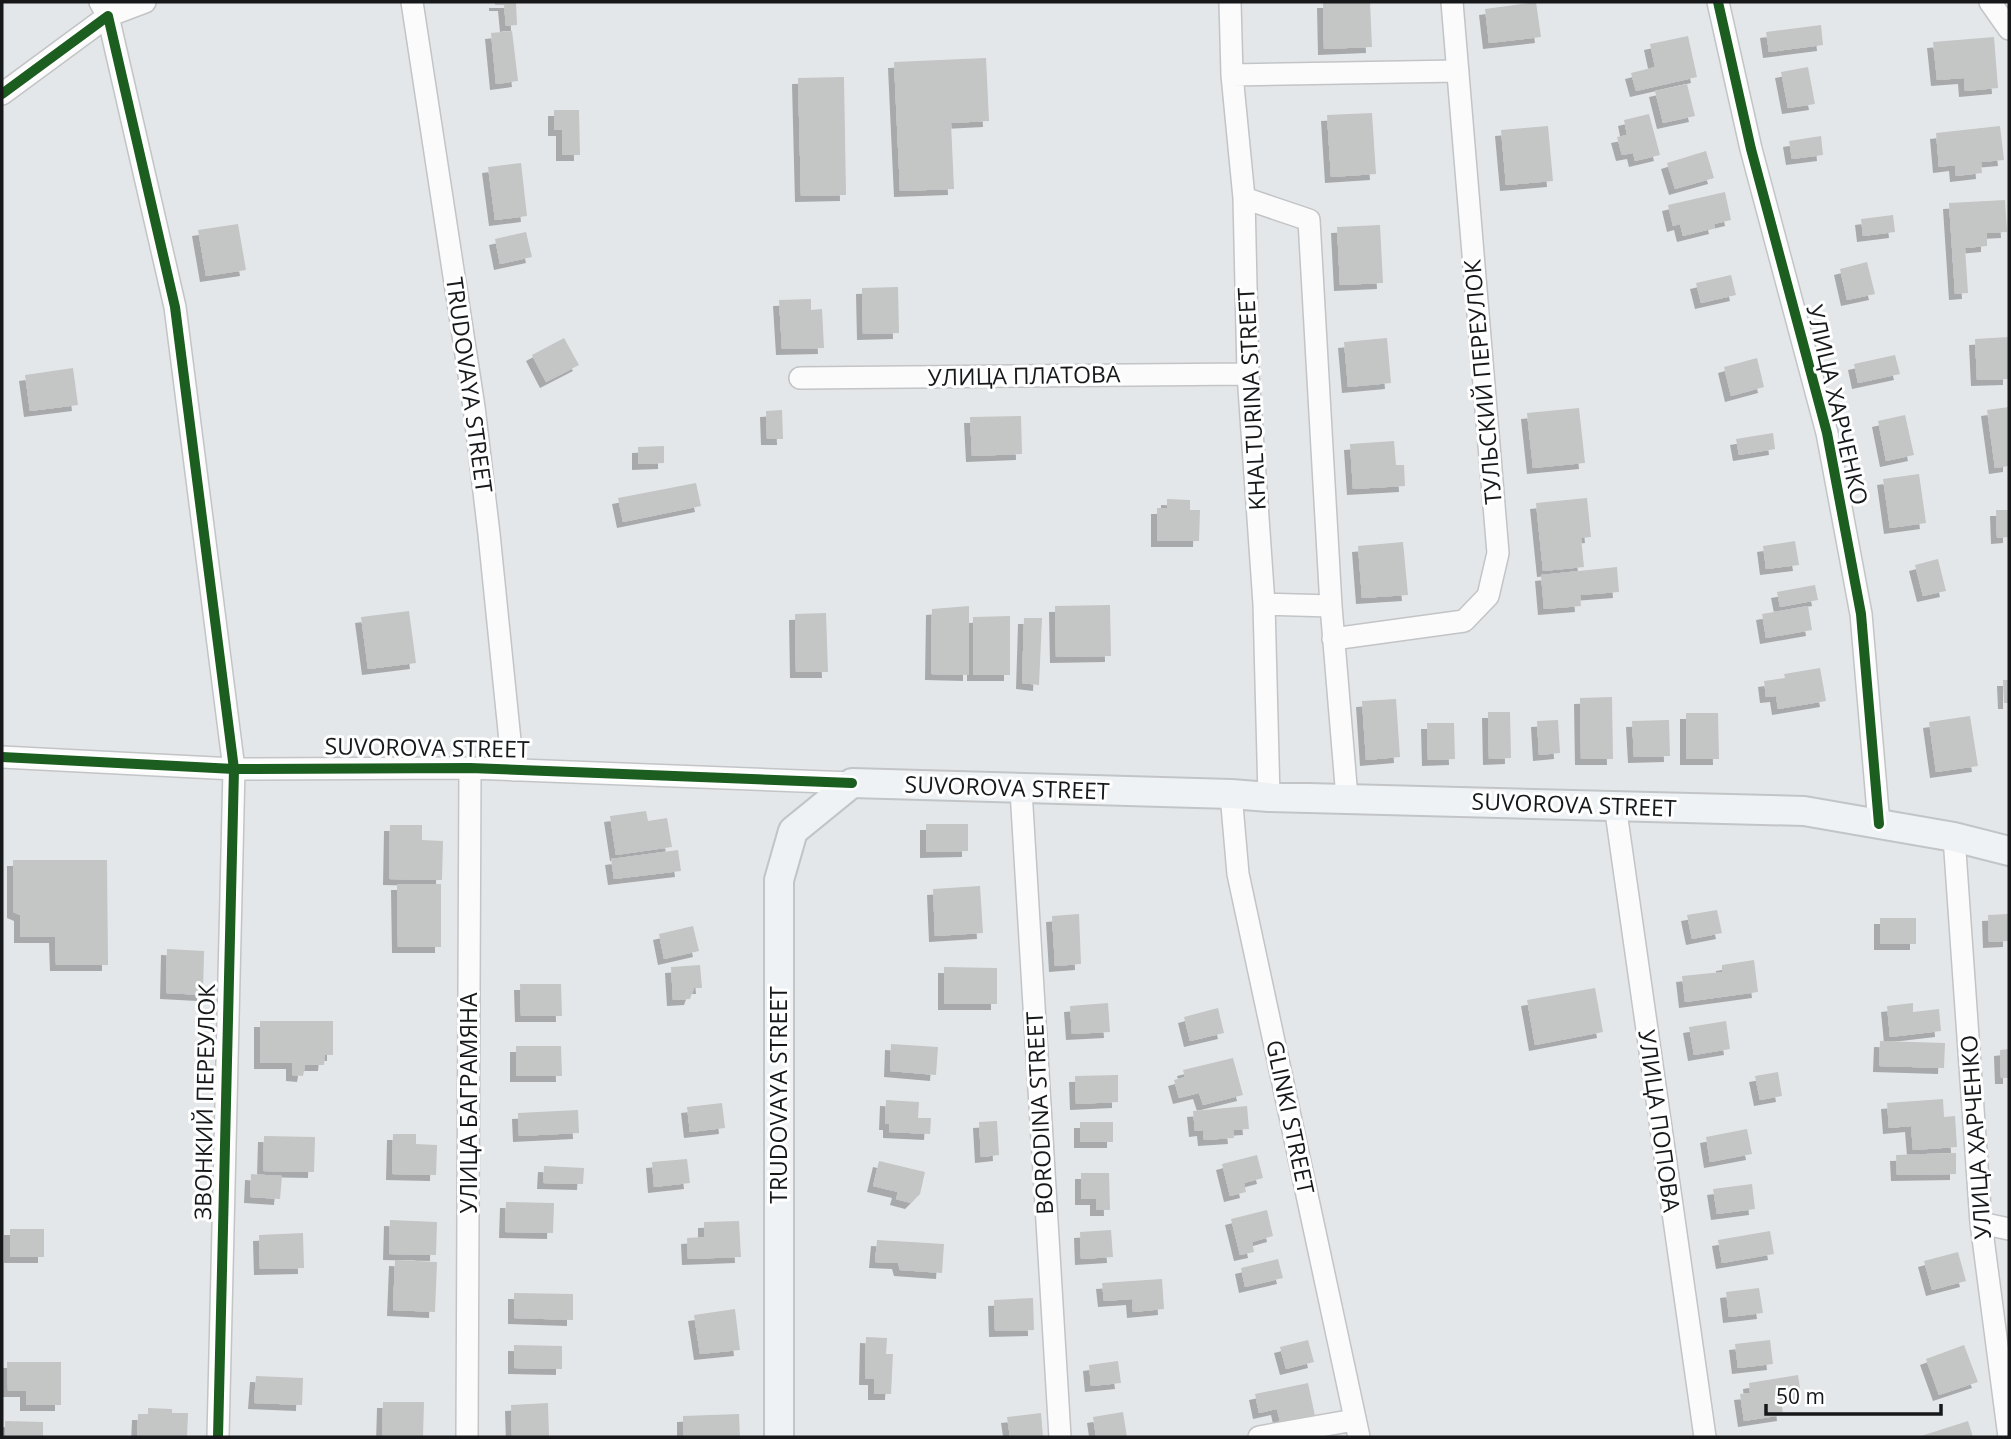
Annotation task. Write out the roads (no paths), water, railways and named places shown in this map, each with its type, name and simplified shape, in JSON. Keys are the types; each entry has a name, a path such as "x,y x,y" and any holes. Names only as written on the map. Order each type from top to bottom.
{"main road":[{"name":"SUVOROVA STREET","path":"852,783 1804,811 1954,837 2009,851"},
{"name":"TRUDOVAYA STREET","path":"779,1437 779,880 793,831 852,783"}],"street":[{"path":"2,94 104,9 145,2"},
{"name":"TRUDOVAYA STREET","path":"411,2 474,407 513,769"},
{"name":"KHALTURINA STREET","path":"1230,2 1232,75 1244,198 1248,374 1264,604 1269,797"},
{"name":"ТУЛЬСКИЙ ПЕРЕУЛОК","path":"1334,639 1464,621 1488,596 1498,553 1452,2"},
{"name":"УЛИЦА ХАРЧЕНКО","path":"1718,2 1751,149 1827,433 1861,614 1879,824"},
{"path":"1990,2 2009,29"},
{"name":"ЗВОНКИЙ ПЕРЕУЛОК","path":"104,9 175,307 234,769 218,1437"},
{"path":"1232,75 1458,71"},
{"path":"1244,198 1309,220 1331,606 1347,799"},
{"name":"УЛИЦА ПЛАТОВА","path":"800,378 1248,374"},
{"path":"1264,604 1331,606"},
{"name":"SUVOROVA STREET","path":"2,757 234,769 470,768 852,783"},
{"name":"УЛИЦА БАГРАМЯНА","path":"467,1437 470,768"},
{"name":"BORODINA STREET","path":"1021,790 1060,1437"},
{"name":"GLINKI STREET","path":"1231,794 1238,874 1357,1429"},
{"name":"УЛИЦА ПОПОВА","path":"1615,806 1705,1437"},
{"name":"УЛИЦА ХАРЧЕНКО","path":"1954,837 1982,1223 2009,1437"},
{"path":"1982,1223 2009,1229"},
{"path":"1259,1437 1357,1429"}]}
